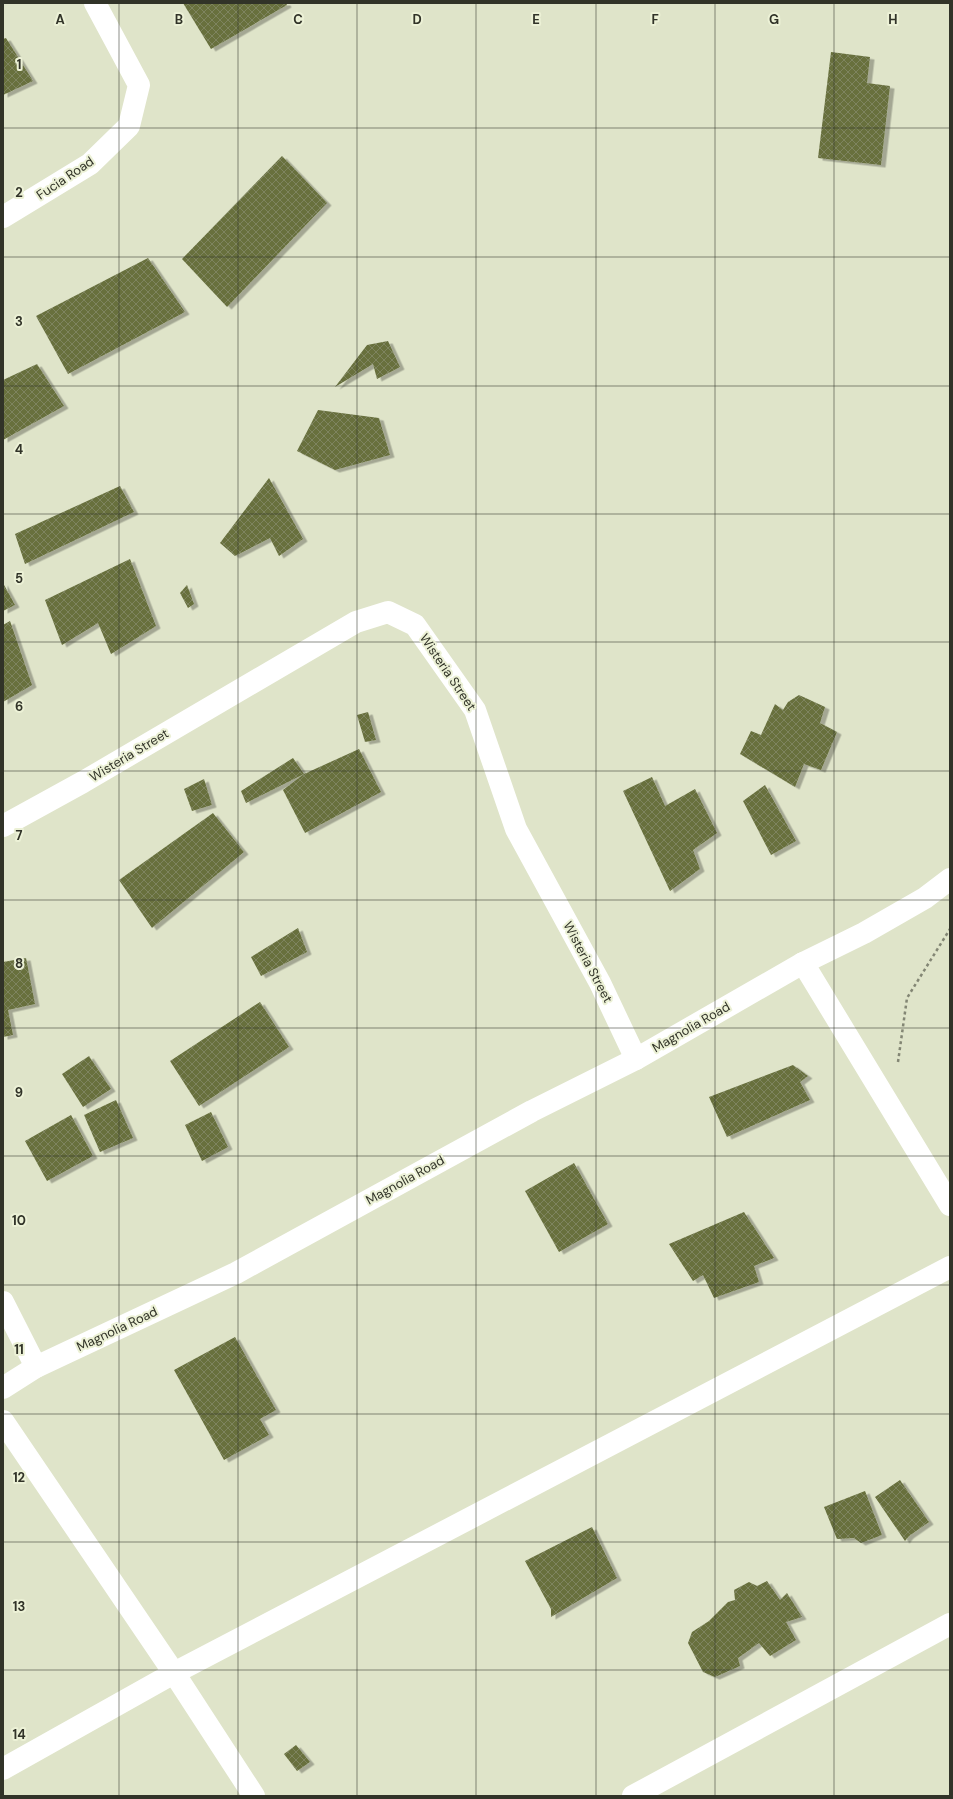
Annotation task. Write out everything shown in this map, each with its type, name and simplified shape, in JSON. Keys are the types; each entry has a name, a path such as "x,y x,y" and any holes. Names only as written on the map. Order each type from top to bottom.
{"street":[{"name":"Fucia Road","path":"3,218 90,164 129,126 139,85 95,3"},
{"name":"Wisteria Street","path":"3,826 84,782 356,622 388,612 416,625 475,710 516,829 600,982 636,1059"},
{"name":"Magnolia Road","path":"3,1388 36,1367 236,1274 532,1111 636,1059 803,963 864,934 925,898 950,879"},
{"path":"803,963 950,1205"},
{"path":"3,1769 174,1674 950,1267"},
{"path":"3,1302 36,1367"},
{"path":"3,1421 174,1674 254,1796"},
{"path":"633,1796 950,1624"}],"path":[{"path":"884,1097 894,1082 908,998 950,928"}],"building":[{"path":"183,3 286,3 287,5 211,49"},
{"path":"6,38 33,81 3,95 3,39"},
{"path":"831,52 870,57 867,83 890,86 881,165 818,158"},
{"path":"282,156 327,203 227,307 182,259"},
{"path":"148,258 185,312 68,374 36,316"},
{"path":"388,341 400,367 377,379 373,364 335,387 367,345"},
{"path":"37,364 64,406 3,440 3,380"},
{"path":"318,410 379,418 390,455 335,470 297,451"},
{"path":"269,478 303,539 279,556 270,538 235,556 220,543"},
{"path":"120,486 134,512 25,564 15,534"},
{"path":"130,559 156,626 111,654 98,623 62,645 45,600"},
{"path":"3,583 15,605 3,611"},
{"path":"187,585 194,604 188,608 180,593"},
{"path":"10,621 32,685 3,702 3,625"},
{"path":"799,695 825,707 820,723 837,732 821,770 804,764 795,787 740,754 751,731 761,735 775,704 783,710 788,702"},
{"path":"368,712 376,740 365,742 357,715"},
{"path":"359,749 381,792 305,833 283,790 304,774"},
{"path":"293,758 304,774 246,803 241,791"},
{"path":"652,777 665,806 695,789 717,833 693,850 700,869 670,891 623,791"},
{"path":"204,779 212,805 192,811 184,789"},
{"path":"765,785 796,841 771,855 743,801"},
{"path":"213,813 244,852 152,928 119,880"},
{"path":"298,928 307,952 261,976 251,957"},
{"path":"26,958 35,1004 8,1010 13,1035 3,1037 3,962"},
{"path":"260,1002 289,1047 199,1106 170,1061"},
{"path":"89,1056 111,1089 83,1107 62,1074"},
{"path":"793,1065 808,1076 800,1082 810,1100 727,1137 709,1097"},
{"path":"116,1100 133,1138 100,1152 84,1115"},
{"path":"211,1112 228,1147 202,1161 185,1125"},
{"path":"71,1115 93,1156 47,1181 25,1141"},
{"path":"574,1163 608,1224 559,1252 525,1191"},
{"path":"744,1212 774,1258 754,1266 759,1282 714,1298 703,1275 693,1281 669,1244"},
{"path":"235,1337 276,1410 260,1419 269,1435 224,1460 174,1370"},
{"path":"900,1480 929,1522 909,1536 905,1541 875,1497"},
{"path":"865,1491 882,1535 861,1543 854,1538 837,1539 824,1507"},
{"path":"592,1527 617,1578 551,1617 551,1609 525,1561"},
{"path":"767,1581 780,1600 787,1593 802,1617 786,1622 796,1640 770,1656 759,1643 738,1658 740,1666 715,1677 703,1672 688,1643 692,1632 709,1621 728,1602 735,1600 734,1590 749,1582 757,1586"},
{"path":"296,1745 310,1762 297,1771 284,1754"}]}
